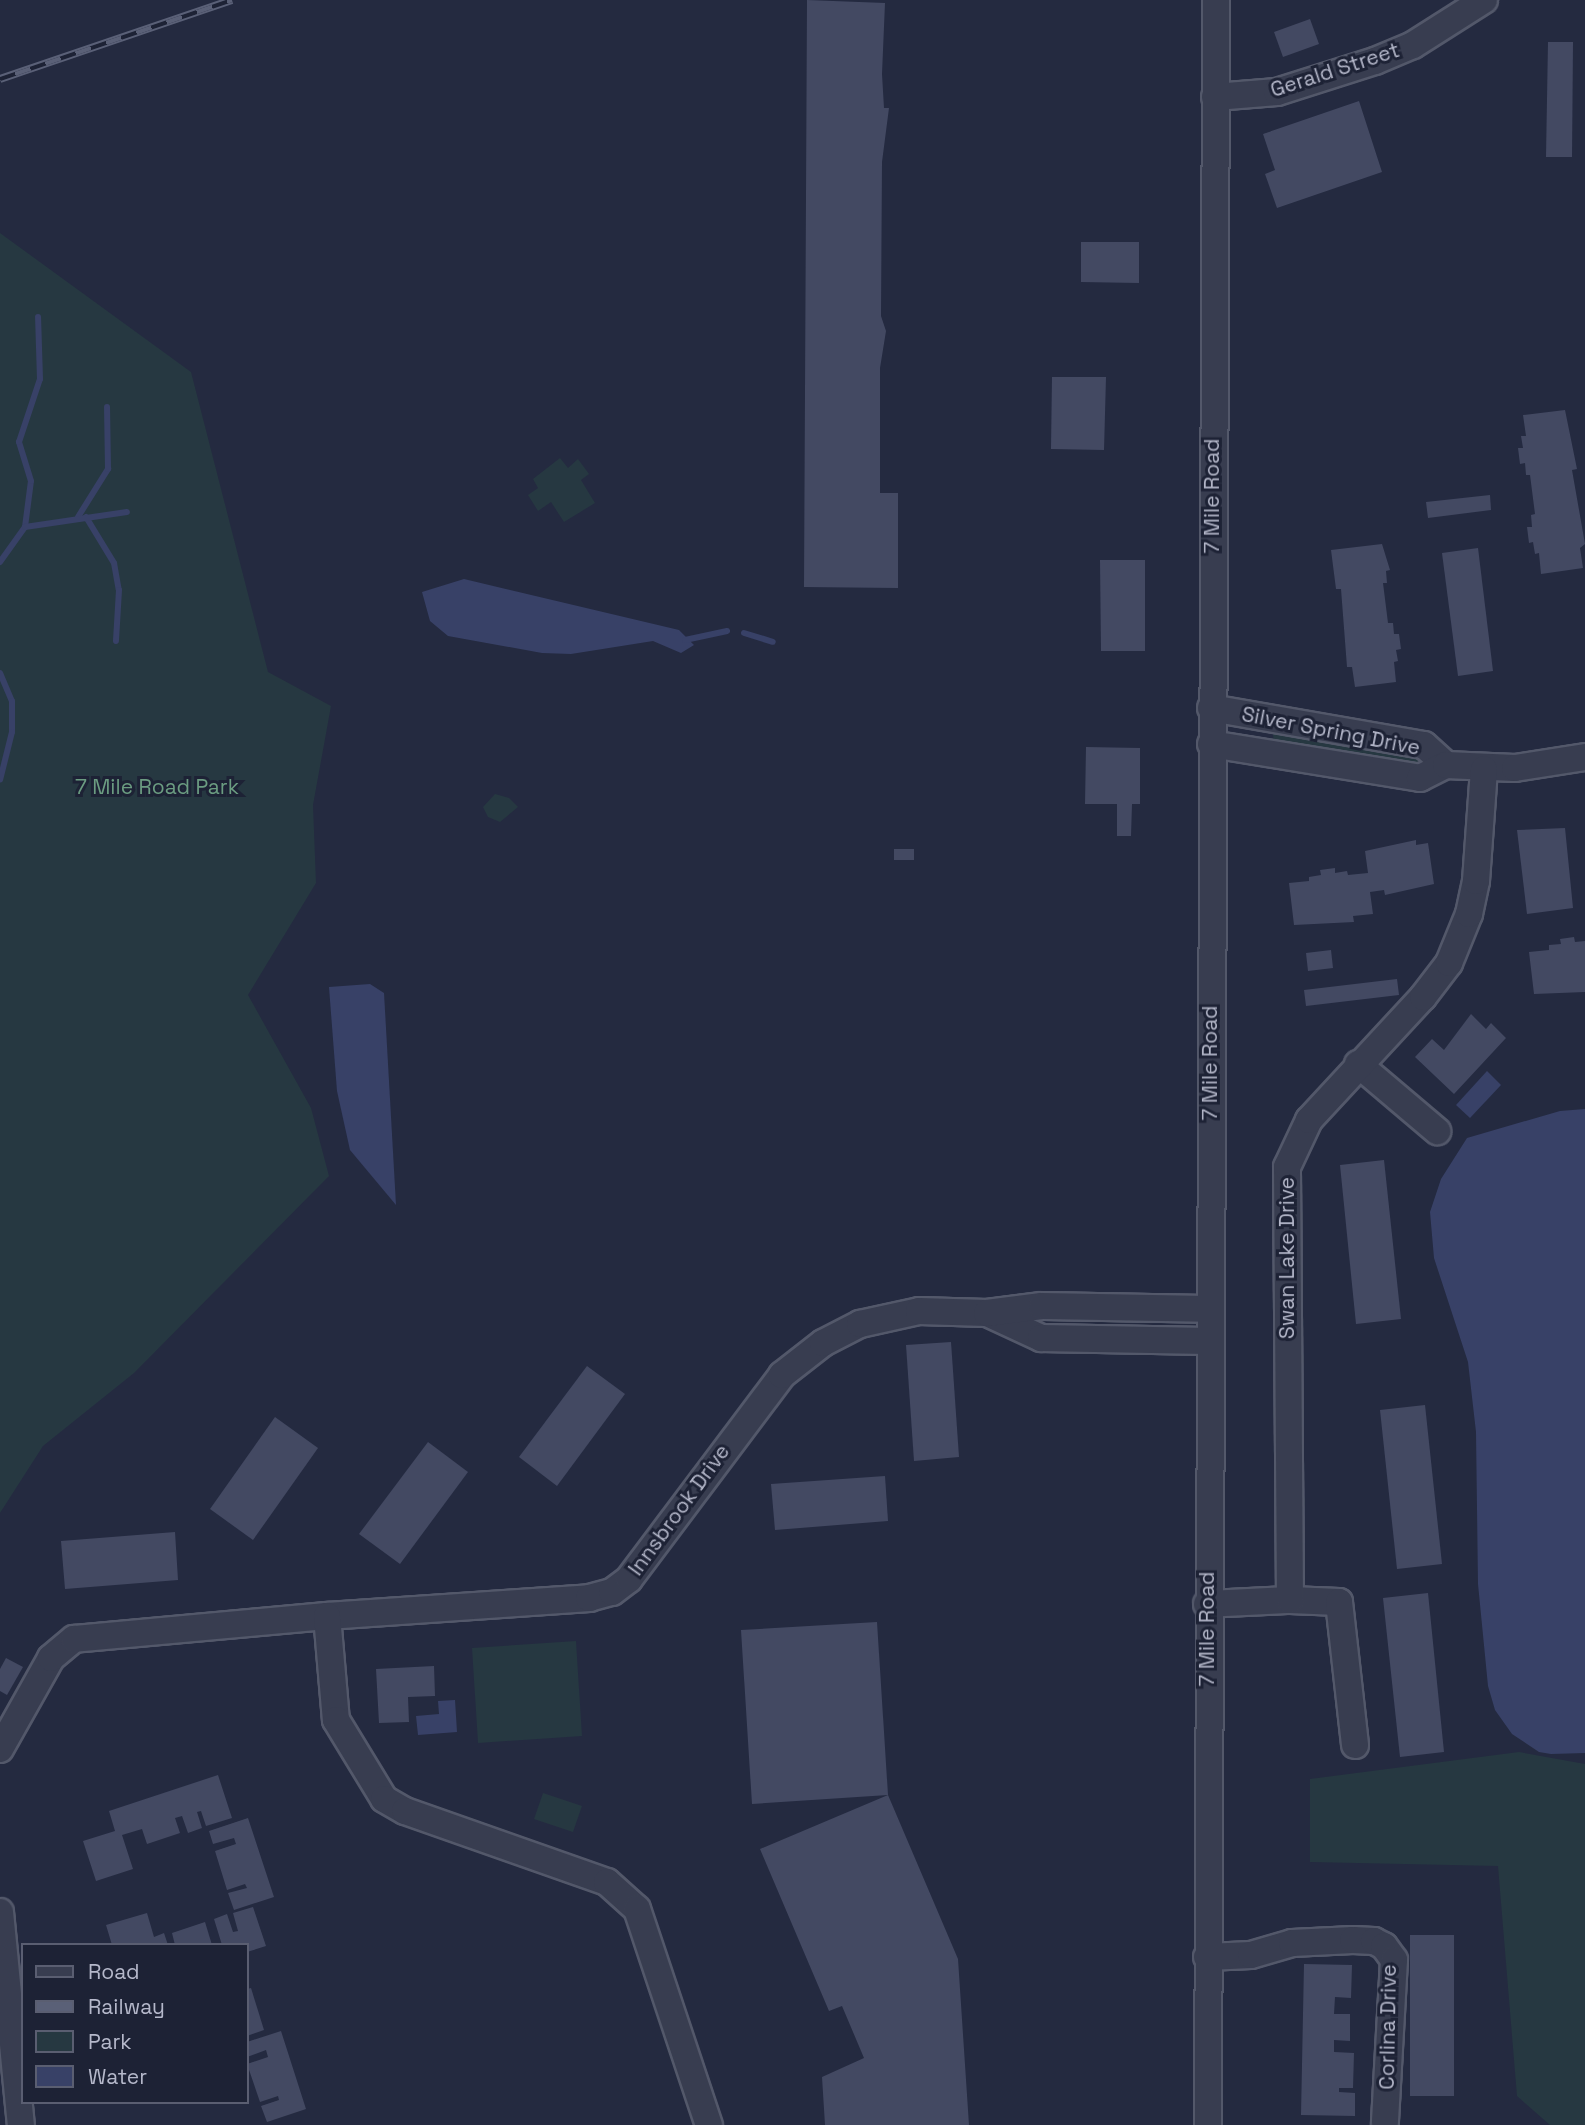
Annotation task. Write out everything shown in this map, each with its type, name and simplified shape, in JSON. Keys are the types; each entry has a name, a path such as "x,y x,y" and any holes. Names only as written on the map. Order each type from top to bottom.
{"street":[{"name":"7 Mile Road","path":"1208,2125 1208,1309 1216,0"},
{"name":"Gerald Street","path":"1215,97 1277,92 1375,61 1413,45 1484,0"},
{"name":"Silver Spring Drive","path":"1211,708 1424,745 1446,765"},
{"name":"Silver Spring Drive","path":"1211,744 1420,778 1446,765 1484,769 1585,757"},
{"name":"Swan Lake Drive","path":"1290,1601 1286,1180 1296,1143 1308,1120 1423,997 1457,946 1476,881 1484,769"},
{"path":"1358,1064 1437,1131"},
{"name":"Innsbrook Drive","path":"0,1749 51,1658 74,1639 327,1616 589,1598 612,1592 629,1579 762,1397 804,1355 854,1326 889,1315 944,1310 987,1313 1042,1306 1208,1309"},
{"name":"Innsbrook Drive","path":"987,1313 1041,1338 1208,1341"},
{"path":"1207,1604 1339,1602 1355,1745"},
{"path":"327,1616 336,1720 384,1799 405,1811 607,1882 637,1909 709,2125"},
{"path":"0,1912 21,2125"},
{"name":"Corlina Drive","path":"1207,1957 1251,1955 1292,1943 1353,1940 1374,1941 1384,1946 1394,1960 1385,2123"}],"green space":[{"name":"7 Mile Road Park","path":"0,233 191,372 268,672 331,706 313,805 316,883 248,995 311,1108 329,1176 134,1373 43,1446 0,1513"},
{"path":"560,458 568,468 578,459 589,474 581,480 595,503 564,522 551,502 538,511 528,495 538,488 533,479"},
{"path":"1272,728 1425,756 1423,766 1274,742"},
{"path":"495,794 509,798 518,807 500,822 488,817 483,807"},
{"path":"576,1641 582,1736 478,1743 472,1648"},
{"path":"1519,1752 1585,1764 1585,2125 1550,2125 1517,2096 1498,1866 1310,1862 1310,1779"},
{"path":"543,1793 582,1806 573,1832 534,1819"}],"water":[{"path":"464,579 679,630 694,645 681,653 653,641 571,654 542,653 448,636 430,621 422,592"},
{"path":"370,984 384,993 396,1205 350,1150 337,1091 329,987"},
{"path":"1487,1071 1501,1085 1470,1118 1456,1105"},
{"path":"1585,1109 1585,1753 1551,1754 1539,1752 1512,1734 1495,1710 1488,1686 1478,1584 1476,1432 1468,1362 1434,1258 1430,1212 1441,1179 1467,1138 1560,1111"},
{"path":"455,1700 457,1732 418,1735 416,1716 439,1714 438,1701"}],"building":[{"path":"807,0 885,3 882,74 884,108 889,108 882,162 881,316 886,331 880,368 880,493 898,493 898,588 804,587"},
{"path":"1310,19 1319,44 1283,57 1274,32"},
{"path":"1548,42 1573,42 1572,157 1546,157"},
{"path":"1359,101 1382,172 1277,208 1265,174 1275,170 1263,134"},
{"path":"1081,242 1139,242 1139,283 1081,282"},
{"path":"1052,377 1106,377 1104,450 1051,449"},
{"path":"1565,410 1577,469 1572,470 1585,544 1580,548 1583,568 1541,574 1539,553 1535,554 1533,542 1529,543 1527,527 1532,527 1531,515 1535,514 1530,475 1526,475 1525,463 1520,464 1518,448 1523,448 1521,436 1526,436 1523,415"},
{"path":"1490,495 1491,510 1428,518 1426,502"},
{"path":"1382,544 1390,570 1386,571 1387,583 1383,583 1388,623 1393,623 1394,634 1399,634 1401,649 1396,650 1398,661 1394,662 1396,682 1355,687 1352,667 1347,667 1341,589 1336,589 1331,550"},
{"path":"1478,548 1493,671 1458,676 1442,553"},
{"path":"1100,560 1145,560 1145,651 1101,651"},
{"path":"1086,747 1140,748 1140,804 1132,804 1131,836 1117,836 1117,804 1085,804"},
{"path":"1565,828 1573,908 1527,914 1517,830"},
{"path":"1416,840 1416,845 1428,843 1434,884 1385,895 1384,890 1370,892 1373,914 1353,916 1354,922 1294,925 1289,883 1309,881 1309,877 1321,875 1320,870 1335,868 1335,873 1347,871 1348,875 1368,873 1365,851"},
{"path":"894,849 914,849 914,860 894,860"},
{"path":"1574,937 1575,942 1585,941 1585,992 1534,994 1529,952 1549,950 1549,945 1561,944 1560,939"},
{"path":"1331,950 1333,968 1308,971 1306,953"},
{"path":"1397,979 1399,995 1306,1006 1304,990"},
{"path":"1471,1014 1486,1029 1491,1023 1506,1038 1454,1094 1415,1057 1432,1039 1444,1050"},
{"path":"1384,1160 1401,1319 1356,1324 1340,1165"},
{"path":"951,1342 959,1457 914,1461 906,1345"},
{"path":"587,1366 625,1394 557,1486 519,1457"},
{"path":"1425,1405 1442,1564 1397,1569 1380,1410"},
{"path":"275,1417 318,1448 253,1540 210,1509"},
{"path":"428,1442 468,1472 400,1564 359,1534"},
{"path":"885,1476 888,1521 775,1530 771,1484"},
{"path":"175,1532 178,1580 65,1589 61,1541"},
{"path":"1428,1593 1444,1752 1400,1757 1383,1598"},
{"path":"877,1622 888,1795 752,1804 741,1630"},
{"path":"6,1658 23,1667 7,1695 0,1691 0,1669"},
{"path":"434,1666 435,1696 408,1697 409,1722 379,1723 376,1669"},
{"path":"218,1775 232,1818 206,1826 201,1811 197,1812 202,1828 188,1833 182,1816 175,1818 180,1833 147,1844 142,1829 122,1835 133,1869 96,1881 83,1841 115,1831 109,1811"},
{"path":"888,1795 958,1959 969,2125 825,2125 822,2077 864,2058 842,2006 829,2011 760,1849"},
{"path":"248,1818 274,1897 234,1910 228,1893 247,1888 245,1884 227,1890 215,1851 236,1844 234,1838 213,1844 209,1831"},
{"path":"253,1907 266,1946 248,1952 248,1943 221,1943 214,1919 227,1914 233,1932 238,1931 233,1913"},
{"path":"147,1913 154,1937 164,1933 167,1943 111,1943 106,1925"},
{"path":"205,1922 211,1943 174,1943 172,1933"},
{"path":"1410,1935 1454,1935 1454,2096 1410,2096"},
{"path":"1304,1964 1352,1965 1351,1998 1335,1997 1334,2014 1350,2014 1350,2041 1334,2040 1334,2052 1354,2053 1353,2088 1339,2088 1339,2092 1355,2093 1355,2116 1301,2115"},
{"path":"251,1988 264,2030 248,2036 248,1989"},
{"path":"281,2031 306,2109 267,2122 261,2106 279,2100 278,2096 260,2102 248,2064 268,2057 266,2050 248,2057 248,2042"}],"waterway":[{"path":"25,527 31,481 19,442 40,379 38,317"},
{"path":"78,517 108,469 107,407"},
{"path":"0,562 25,527 127,512"},
{"path":"86,517 114,563 119,590 116,641"},
{"path":"685,640 727,631"},
{"path":"744,633 773,642"},
{"path":"0,673 12,701 12,732 0,780"}],"railway":[{"path":"0,79 232,0"}]}
